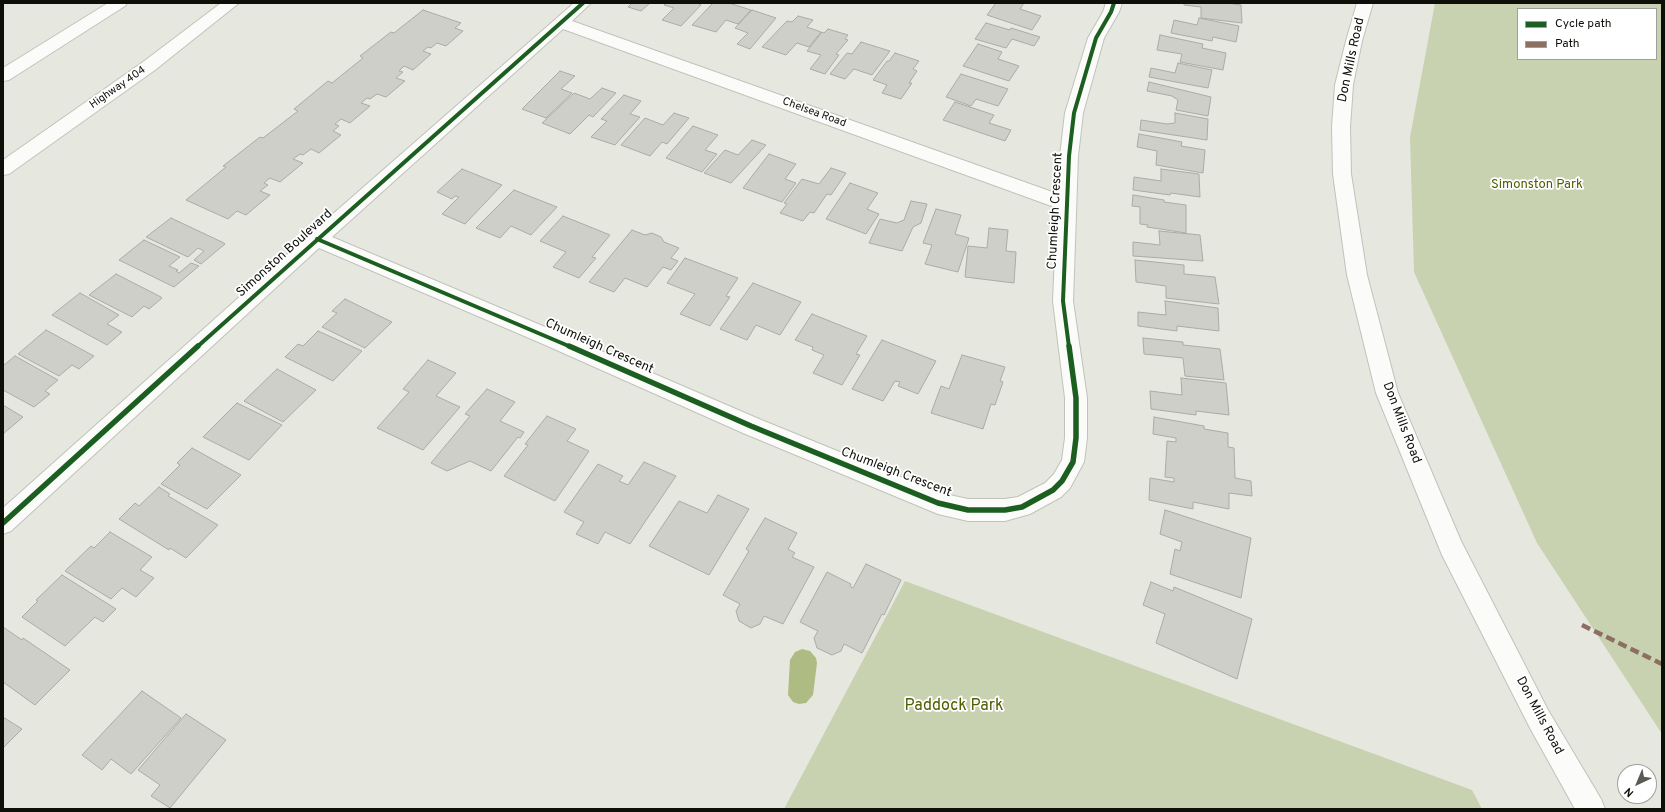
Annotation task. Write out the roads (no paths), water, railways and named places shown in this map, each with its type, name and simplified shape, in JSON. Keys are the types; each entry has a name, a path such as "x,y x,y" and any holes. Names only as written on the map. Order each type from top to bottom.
{"main road":[{"path":"3,76 119,3"},
{"name":"Highway 404","path":"3,169 149,66 231,3"},
{"name":"Simonston Boulevard","path":"3,524 317,239 583,3"},
{"name":"Chumleigh Crescent","path":"317,239 550,338 751,426 938,503 968,510 1006,510 1022,507 1053,490 1062,481 1073,462 1076,438 1076,398 1063,301 1069,156 1074,113 1096,38 1112,12 1114,3"},
{"name":"Don Mills Road","path":"1364,3 1344,85 1341,127 1342,174 1357,275 1387,393 1451,547 1539,719 1591,809"},
{"name":"Chelsea Road","path":"562,23 1067,204"}],"park label":[{"name":"Simonston Park","path":"1537,185"},
{"name":"Paddock Park","path":"954,707"}]}
